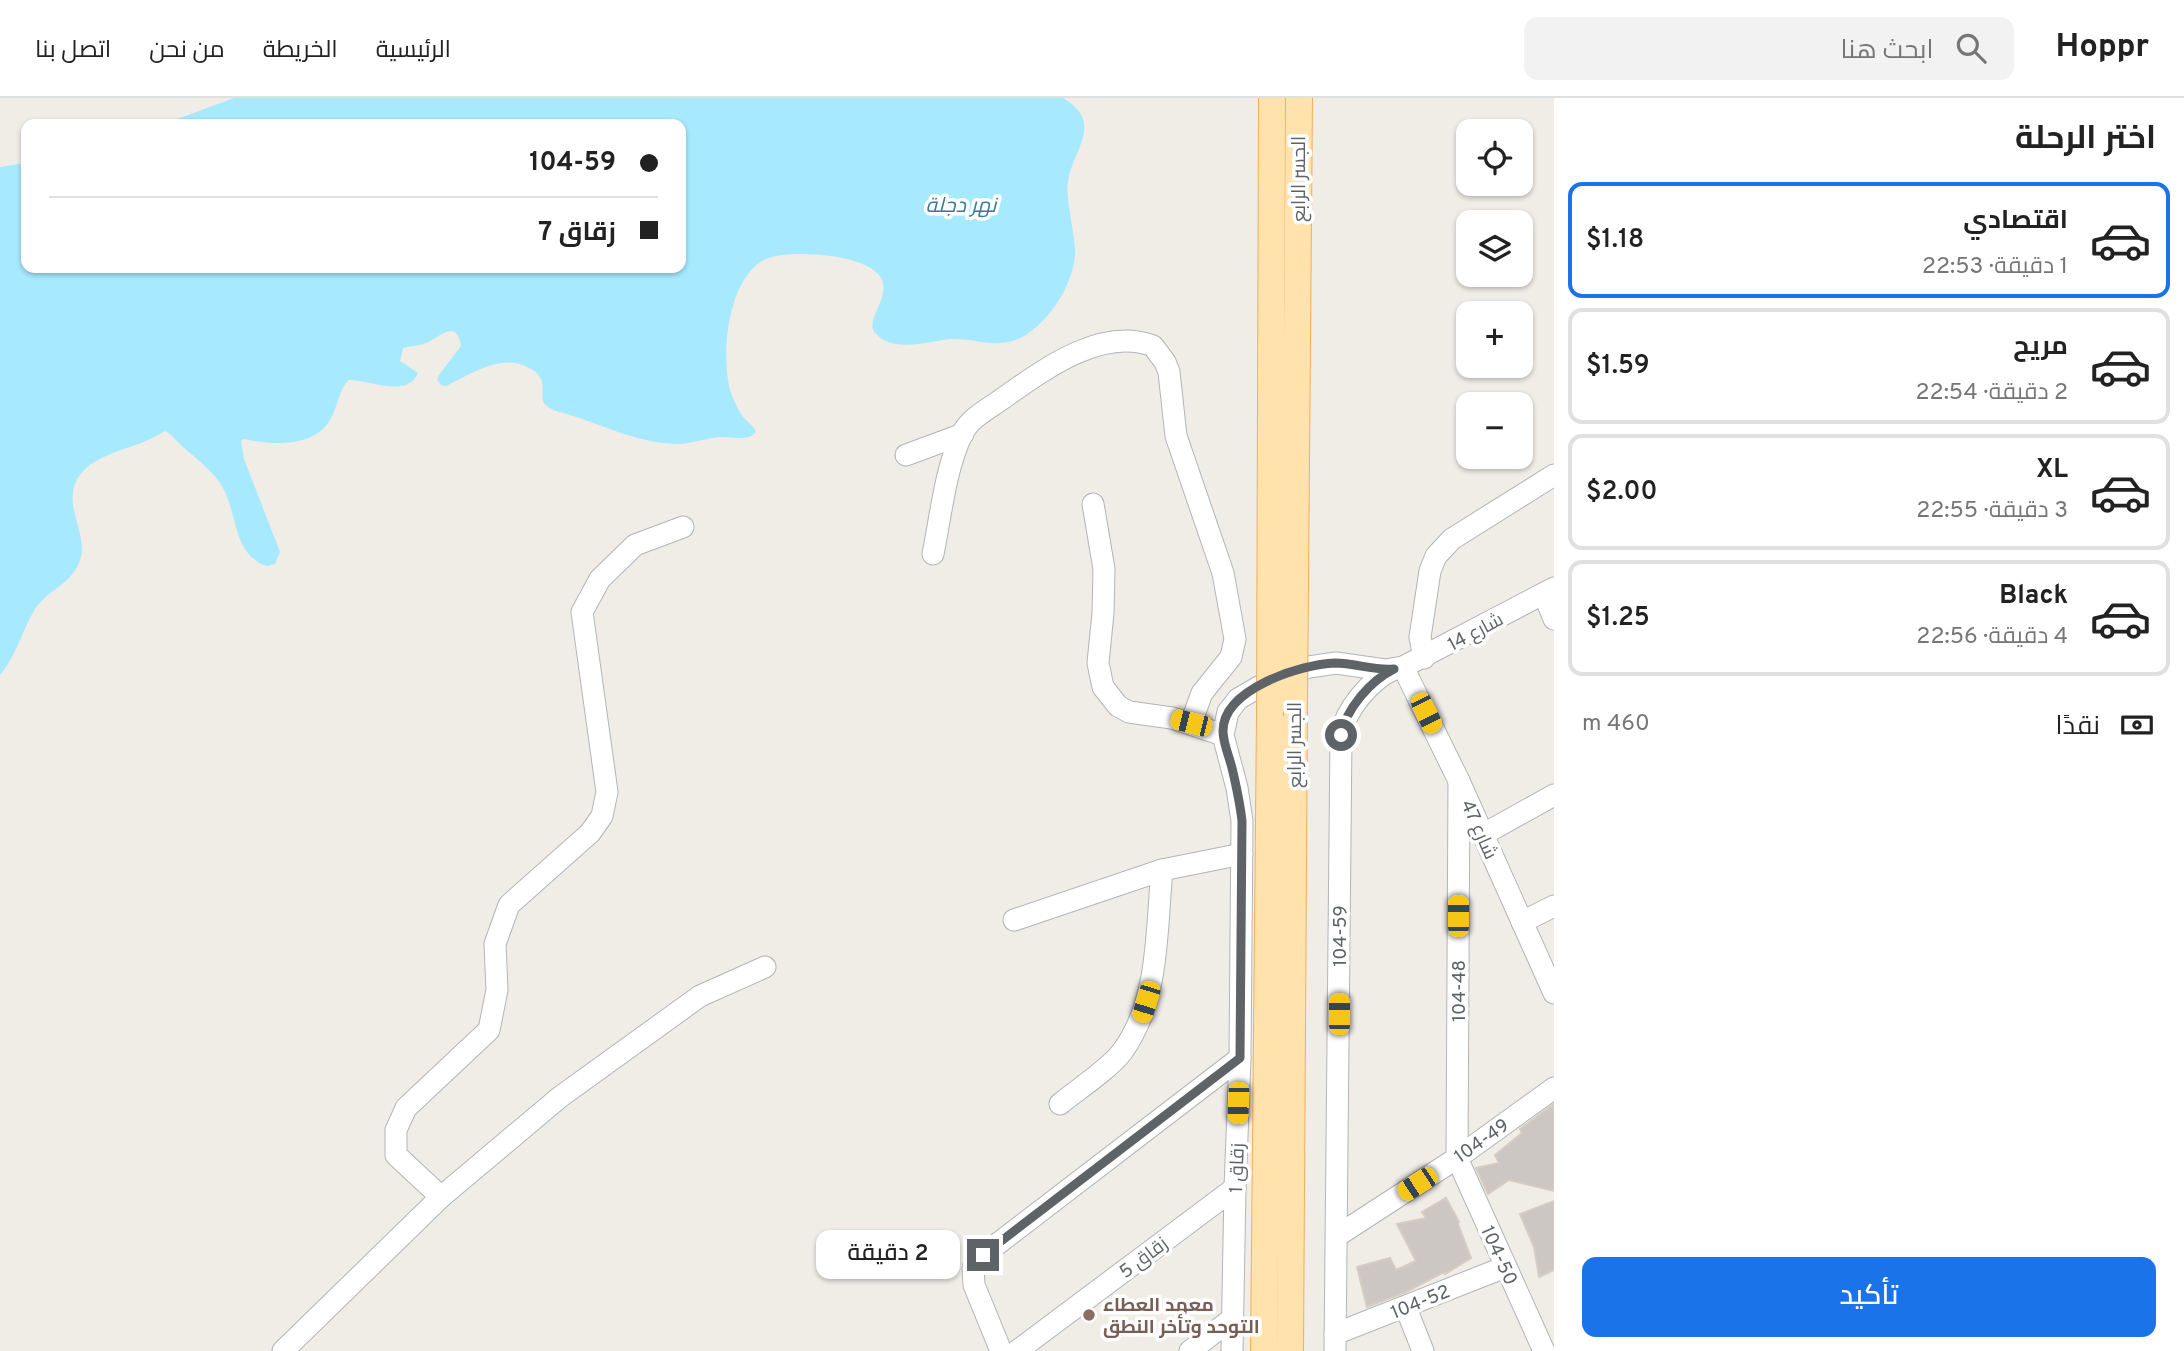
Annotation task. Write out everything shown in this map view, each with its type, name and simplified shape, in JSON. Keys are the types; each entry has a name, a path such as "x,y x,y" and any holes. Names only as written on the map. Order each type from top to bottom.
{"main road":[{"name":"الجسر الرابع","path":"1265,1351 1272,98"},
{"name":"الجسر الرابع","path":"1290,1351 1299,98"}],"street":[{"path":"933,554 954,456 968,423 1049,366 1087,347 1130,342 1153,346 1166,362 1172,382 1176,436 1223,573 1235,639 1231,657 1202,693 1191,723"},
{"path":"906,455 962,434"},
{"path":"1424,658 1420,637 1430,571 1436,556 1452,539 1554,475"},
{"path":"1094,504 1104,569 1098,663 1103,687 1118,706 1129,712 1191,723 1223,735 1228,712 1238,699 1269,681 1296,671 1336,663 1399,668"},
{"path":"441,1197 396,1154 396,1130 406,1108 489,1030 497,990 495,944 509,905 590,833 602,816 607,792 582,612 600,579 635,545 683,527"},
{"path":"1549,591 1554,619"},
{"name":"شارع 14","path":"1399,668 1424,658 1549,591"},
{"name":"شارع 47","path":"1399,668 1459,781 1554,993"},
{"name":"104-59","path":"1335,1342 1341,735 1344,723 1354,706 1379,679 1399,668"},
{"name":"زقاق 1","path":"1223,735 1240,804 1242,854 1240,1058 1232,1351"},
{"name":"104-48","path":"1457,1158 1459,781"},
{"path":"1482,835 1554,795"},
{"path":"1014,920 1161,870 1242,854"},
{"path":"1060,1104 1120,1054 1140,1021 1152,982 1161,870"},
{"path":"1522,922 1554,906"},
{"path":"283,1351 441,1197 560,1097 700,996 765,967"},
{"path":"1001,1351 974,1285 973,1268 983,1255 1240,1058"},
{"name":"104-49","path":"1337,1236 1457,1158 1554,1088"},
{"name":"104-50","path":"1457,1158 1544,1351"},
{"name":"زقاق 5","path":"1017,1351 1235,1188"},
{"name":"104-52","path":"1335,1342 1406,1308 1505,1267"},
{"path":"1406,1308 1423,1351"},
{"path":"1190,1351 1233,1318"}],"water":[{"name":"نهر دجلة","path":"234,98 1063,98 1075,107 1082,117 1084,127 1067,187 1075,249 1074,262 1056,305 1034,329 1022,337 1002,343 951,339 901,345 875,333 872,325 884,287 880,277 870,268 851,260 818,255 781,255 762,261 750,271 741,286 729,322 727,341 726,361 731,393 741,414 756,432 744,438 720,437 677,444 646,440 615,431 549,408 543,401 539,375 519,364 508,362 487,366 446,386 441,385 437,380 439,375 461,346 459,337 452,331 423,344 403,348 400,361 418,373 413,381 406,385 386,386 348,380 330,420 314,436 279,443 244,439 241,441 244,459 280,552 275,564 267,566 256,561 242,544 228,499 219,482 165,431 93,463 77,479 73,490 73,504 81,538 81,557 67,580 35,609 11,659 0,675 0,167 21,164 21,273 686,273 686,119 177,119"}],"building":[{"path":"1554,1104 1554,1191 1509,1180 1488,1194 1476,1168 1499,1163 1495,1155 1522,1133 1520,1129"},
{"path":"1446,1198 1459,1222 1471,1258 1445,1274 1444,1272 1406,1292 1367,1307 1357,1267 1390,1258 1396,1270 1416,1261 1397,1224 1426,1218 1422,1212"},
{"path":"1554,1201 1554,1270 1539,1277 1534,1247 1520,1214"}],"place":[{"name":"معهد العطاء التوحد وتأخر النطق","path":"1089,1315"}],"route":[{"path":"983,1255 1240,1058 1242,821 1237,788 1223,735 1225,719 1232,705 1269,681 1322,664 1394,669 1379,679 1354,706 1344,723 1341,735"}]}
